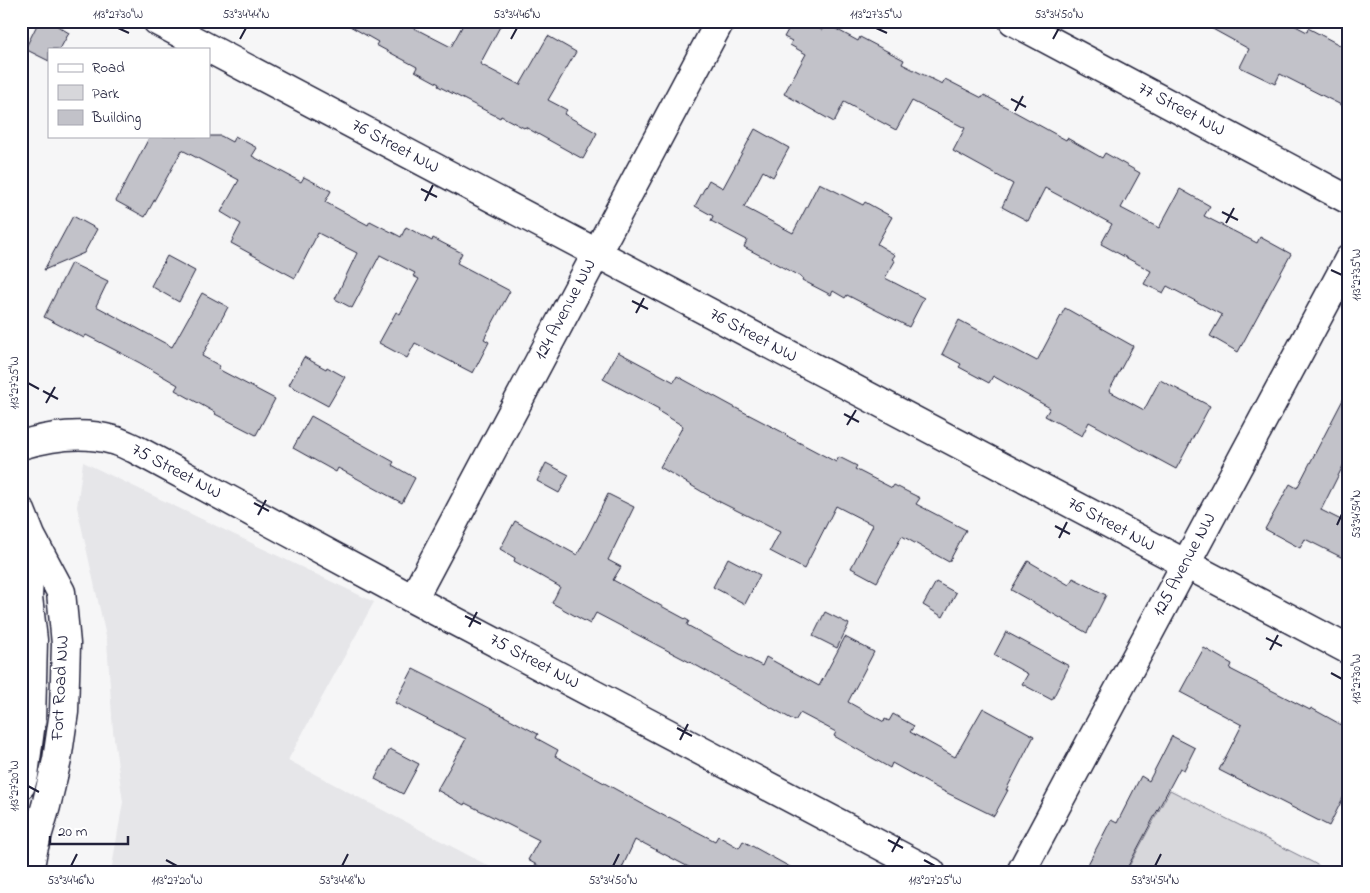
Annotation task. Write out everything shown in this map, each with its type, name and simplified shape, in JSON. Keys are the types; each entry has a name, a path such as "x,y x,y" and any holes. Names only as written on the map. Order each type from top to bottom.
{"street":[{"name":"76 Street NW","path":"157,21 208,48"},
{"name":"124 Avenue NW","path":"413,599 720,21"},
{"name":"77 Street NW","path":"1013,21 1349,200"},
{"name":"76 Street NW","path":"210,49 1349,650"},
{"name":"125 Avenue NW","path":"1021,872 1349,258"},
{"name":"75 Street NW","path":"21,446 36,441 69,435 114,440 135,449 413,599 931,872"},
{"name":"Fort Road NW","path":"21,511 31,536 61,592 66,644 64,712 57,760 46,806 28,865"},
{"name":"Fort Road NW","path":"21,785 31,722 33,640 28,597 31,536"}],"shaded area":[{"path":"83,462 374,602 288,760 500,872 111,872 123,802 113,731 107,641 77,507"}],"green space":[{"path":"1170,790 1312,862 1329,872 1126,872"}],"building":[{"path":"39,21 49,21 69,33 61,48 48,48 48,60 25,49"},
{"path":"341,21 418,21 414,28 451,47 465,21 503,21 480,64 520,85 548,36 576,52 548,100 567,110 564,114 597,133 583,159 525,127 501,116 500,118 438,86 439,84 415,71 417,67 376,45 378,42"},
{"path":"793,21 805,21 822,30 825,23 858,41 860,37 904,60 902,64 942,84 945,79 982,98 984,95 1102,158 1105,153 1140,173 1121,208 1159,228 1180,189 1210,206 1204,216 1257,243 1260,237 1291,254 1238,352 1210,336 1222,315 1167,286 1163,293 1144,284 1151,271 1101,244 1112,224 1045,188 1028,221 1002,207 1013,184 953,151 965,128 912,101 896,130 844,102 834,122 784,94 806,54 790,45 792,41 784,37"},
{"path":"1198,21 1286,21 1307,32 1308,28 1349,50 1349,109 1280,74 1275,84 1240,67 1249,49"},
{"path":"755,129 789,148 773,177 763,171 744,207 793,233 819,183 863,205 865,202 892,217 877,244 895,255 892,259 895,261 885,278 924,298 909,327 847,295 845,298 833,291 831,295 802,280 803,278 744,247 747,240 711,221 713,216 695,206 709,180 723,188"},
{"path":"210,136 221,136 232,142 235,136 257,148 252,156 301,182 304,177 331,191 325,202 368,225 370,221 401,237 406,227 432,241 433,238 462,253 457,263 510,291 484,339 489,342 473,373 415,343 407,358 379,343 396,312 400,314 419,279 413,276 415,273 380,255 352,308 335,299 357,253 318,233 295,278 231,243 241,224 221,212 239,180 182,150 145,217 116,201 149,138 210,138"},
{"path":"73,216 97,229 84,253 44,270"},
{"path":"167,256 195,271 179,302 151,286"},
{"path":"71,263 108,281 96,306 172,347 202,293 228,307 202,356 220,366 218,369 275,399 256,435 215,414 175,390 178,385 140,363 86,335 84,338 44,317"},
{"path":"1065,308 1133,346 1109,391 1144,410 1160,380 1210,406 1176,469 1089,422 1082,436 1045,416 1050,408 993,376 989,383 959,367 961,364 942,354 959,320 1037,361"},
{"path":"618,352 674,382 677,376 836,462 839,457 857,466 855,469 892,488 894,485 920,498 916,504 966,530 949,562 902,536 877,582 851,568 873,525 836,506 804,569 770,551 780,532 716,500 660,467 683,426 658,411 659,409 603,379"},
{"path":"304,357 345,377 328,406 289,385"},
{"path":"1349,388 1349,454 1321,510 1349,524 1349,561 1305,539 1300,548 1265,529 1290,484 1297,488"},
{"path":"311,416 394,462 392,465 415,478 402,503 338,468 336,472 293,448"},
{"path":"546,463 569,475 559,493 537,481"},
{"path":"608,494 634,507 608,560 621,567 613,580 689,621 687,625 762,666 766,657 819,686 845,637 874,652 848,702 884,722 885,719 889,721 893,714 914,726 910,732 955,757 983,708 1034,736 994,816 892,763 890,768 834,736 836,732 800,713 795,721 699,667 596,613 590,624 552,603 560,587 514,561 515,558 500,549 515,521 577,555"},
{"path":"728,558 760,575 745,604 713,587"},
{"path":"1028,561 1069,585 1073,578 1106,595 1087,633 1011,590"},
{"path":"936,582 956,593 943,617 923,605"},
{"path":"825,612 849,624 837,648 813,636"},
{"path":"1006,632 1069,666 1052,700 1022,684 1028,674 994,655"},
{"path":"1204,648 1232,664 1230,669 1310,710 1311,708 1349,729 1349,786 1329,826 1219,770 1242,725 1180,692"},
{"path":"413,669 538,734 536,738 558,750 555,756 668,818 715,841 718,836 739,848 743,841 799,872 698,872 635,840 620,872 549,872 528,860 539,840 465,803 464,805 437,790 466,739 395,703"},
{"path":"1172,736 1195,748 1184,770 1180,768 1125,872 1084,872 1111,820 1117,823 1141,776 1149,781"},
{"path":"390,749 419,764 403,794 375,779"}]}
